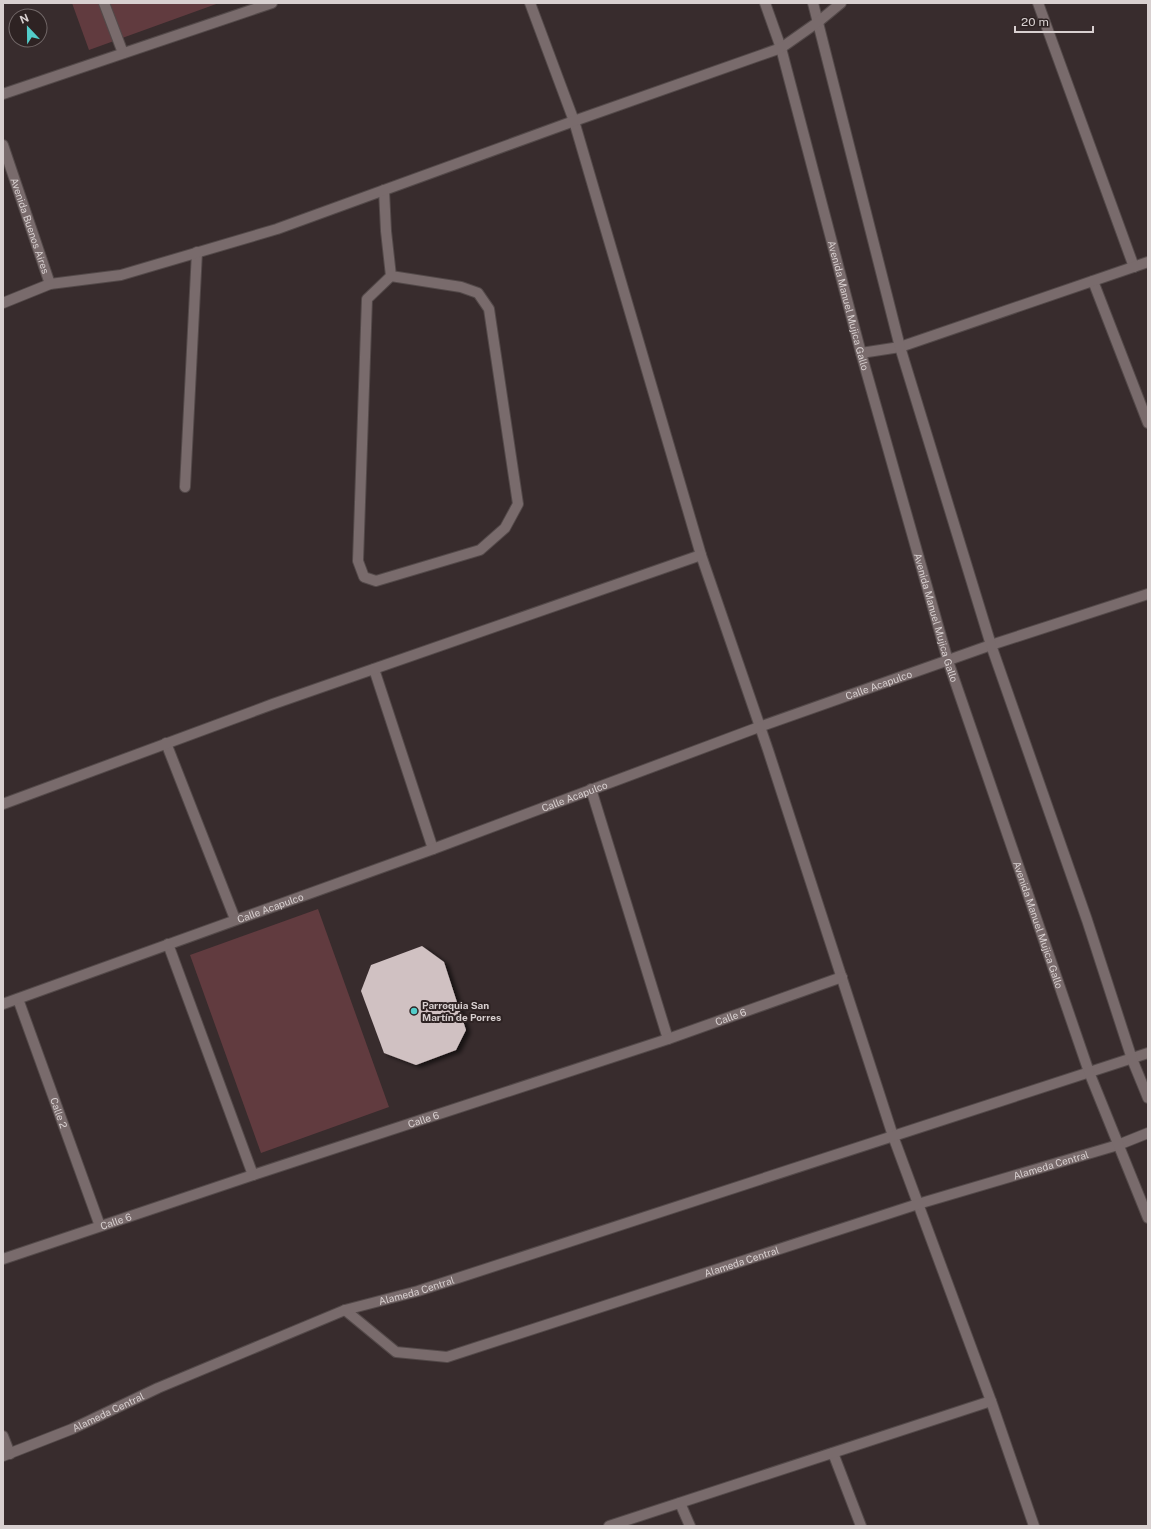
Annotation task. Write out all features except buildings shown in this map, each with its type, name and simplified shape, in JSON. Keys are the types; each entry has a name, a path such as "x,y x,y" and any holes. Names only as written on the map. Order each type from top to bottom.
{"street":[{"path":"104,3 123,53"},
{"path":"3,94 272,3"},
{"path":"530,3 574,121 701,555 760,727 893,1136 991,1401 1034,1526"},
{"name":"Avenida Manuel Mujica Gallo","path":"765,3 781,48 861,353 948,661 1089,1072 1148,1218"},
{"path":"813,3 900,348 991,646 1087,920 1132,1059 1148,1098"},
{"path":"3,303 50,284 121,275 277,229 574,121 781,48 818,22 841,3"},
{"path":"1038,3 1134,266"},
{"name":"Avenida Buenos Aires","path":"3,145 50,284"},
{"path":"384,190 390,276"},
{"path":"185,488 197,252"},
{"path":"861,353 900,348 1148,262"},
{"path":"390,276 460,287 478,293 489,309 518,504 505,528 480,550 376,580 364,577 358,561 367,299 390,276"},
{"path":"1093,281 1148,423"},
{"path":"3,804 274,704 701,555"},
{"name":"Calle Acapulco","path":"3,1004 433,848 760,727 991,646 1148,594"},
{"path":"374,670 433,848"},
{"path":"166,743 235,919"},
{"path":"591,789 668,1039"},
{"path":"168,944 253,1175"},
{"name":"Calle 6","path":"3,1259 253,1175 668,1039 842,977"},
{"name":"Calle 2","path":"18,999 100,1226"},
{"name":"Alameda Central","path":"6,1455 72,1429 158,1388 345,1310 418,1291 1148,1054"},
{"name":"Alameda Central","path":"345,1310 396,1352 447,1357 918,1204 1118,1145 1148,1133"},
{"path":"609,1526 991,1401"},
{"path":"3,1436 6,1455"},
{"path":"832,1453 861,1526"},
{"path":"680,1503 690,1526"}],"shaded area":[{"path":"72,3 219,3 89,50"},
{"path":"318,909 389,1107 261,1153 190,955"}],"place":[{"name":"Parroquia San Martín de Porres","path":"414,1011"}]}
